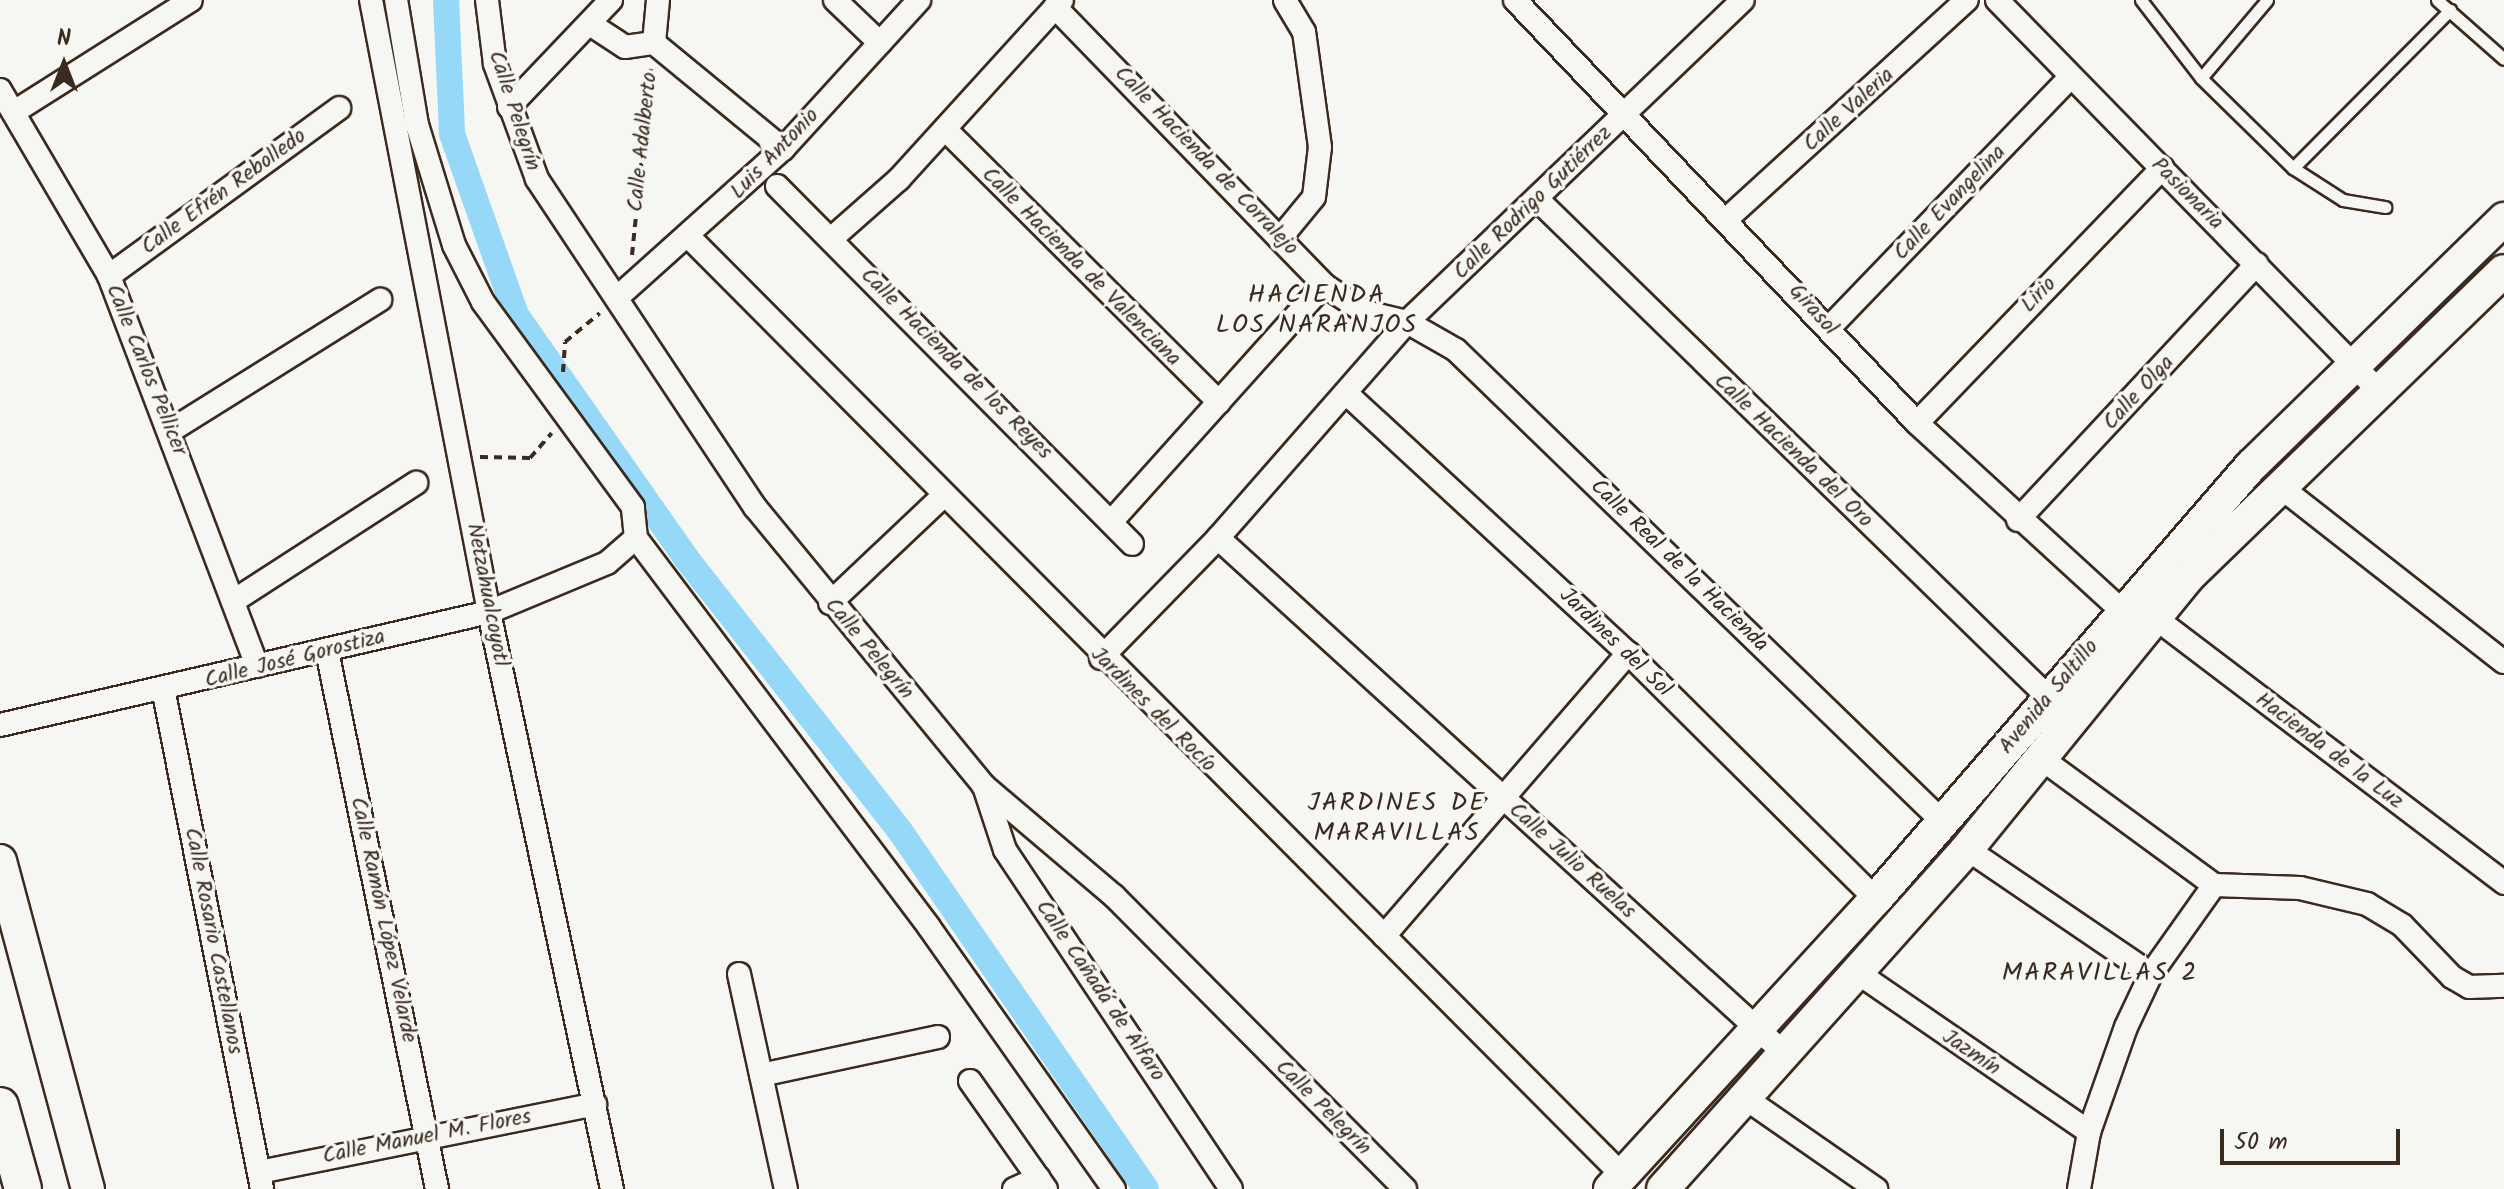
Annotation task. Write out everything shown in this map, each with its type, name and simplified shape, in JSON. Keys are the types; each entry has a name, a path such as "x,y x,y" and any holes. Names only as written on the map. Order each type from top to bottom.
{"main road":[{"path":"0,1106 23,1189"}],"street":[{"path":"14,112 191,0"},
{"name":"Netzahualcoyotl","path":"371,0 489,612 612,1189"},
{"path":"396,0 417,125 454,245 483,302 633,507 636,538 929,927 1114,1189"},
{"name":"Calle Pelegrín","path":"487,0 509,107 552,207 625,290 755,507 830,603 983,785 1114,896 1405,1189"},
{"path":"509,107 611,0"},
{"name":"Calle Adalberto","path":"654,43 658,0"},
{"path":"835,0 880,43"},
{"name":"Luis Antonio","path":"625,290 691,239 783,149 919,0"},
{"path":"1282,236 1314,197 1320,147 1304,32 1285,0"},
{"name":"Calle Rodrigo Gutiérrez","path":"1101,658 1218,538 1407,322 1539,201 1743,0"},
{"name":"Calle Valeria","path":"1729,217 1967,0"},
{"name":"Pasionaria","path":"1997,0 2070,78 2355,363 2376,388"},
{"name":"Girasol","path":"1523,3 1729,217 1917,423 2018,520 2121,610"},
{"path":"831,239 945,129 1059,4"},
{"name":"Calle Hacienda de Corralejo","path":"1059,4 1282,236 1324,285 1365,312 1407,322"},
{"path":"590,24 625,47 654,43 783,149"},
{"name":"Calle Evangelina","path":"1829,328 2070,78"},
{"name":"Calle Carlos Pellicer","path":"0,90 109,276 235,600 257,666"},
{"name":"Calle Efrén Rebolledo","path":"109,276 339,108"},
{"name":"Calle Hacienda de Valenciana","path":"945,129 1219,402"},
{"name":"Lirio","path":"1917,423 2162,168"},
{"name":"Calle Hacienda de los Reyes","path":"777,186 1132,544"},
{"name":"Calle Hacienda del Oro","path":"1539,201 2050,699"},
{"name":"Avenida Saltillo","path":"1616,1182 1876,899 2050,699 2121,610 2355,363 2504,219"},
{"name":"Jardines del Rocío","path":"691,239 1101,658 1384,936 1616,1182"},
{"name":"Calle Olga","path":"2018,520 2257,264"},
{"name":"Avenida Saltillo","path":"1663,1189 1967,849 2154,617 2278,485 2376,388 2504,271"},
{"path":"1111,522 1324,285"},
{"path":"170,431 380,300"},
{"name":"Calle Real de la Hacienda","path":"1407,322 1456,350 1943,822"},
{"name":"Jardines del Sol","path":"1347,394 1628,653 1876,899"},
{"path":"235,600 416,483"},
{"path":"2278,485 2504,662"},
{"path":"830,603 943,496"},
{"name":"Calle José Gorostiza","path":"0,725 164,693 257,666 489,612 584,572 636,538"},
{"name":"Calle Julio Ruelas","path":"1218,538 1785,1054"},
{"name":"Hacienda de la Luz","path":"2154,617 2504,883"},
{"name":"Calle Ramón López Velarde","path":"327,651 437,1189"},
{"path":"1384,936 1628,653"},
{"name":"Calle Rosario Castellanos","path":"164,693 260,1180"},
{"path":"2042,759 2214,885 2300,888 2367,904 2402,925 2452,977 2469,987 2504,986"},
{"name":"Calle Cañadá de Alfaro","path":"983,785 1005,850 1231,1189"},
{"path":"1967,849 2151,974"},
{"path":"0,861 49,1020 88,1189"},
{"path":"2079,1189 2089,1132 2151,974 2214,885"},
{"name":"Jazmín","path":"1855,971 2089,1132"},
{"path":"739,974 786,1189"},
{"path":"761,1075 938,1037"},
{"path":"970,1081 1043,1184 1014,1189"},
{"path":"1745,1098 1876,1189"},
{"name":"Calle Manuel M. Flores","path":"260,1180 427,1136 595,1104"}],"lane":[{"path":"2141,0 2201,78 2293,168 2343,200 2385,207"},
{"path":"2201,78 2267,0"},
{"path":"2437,0 2504,59"},
{"path":"2293,168 2450,10"}],"path":[{"name":"Calle Adalberto","path":"625,290 654,43"}],"waterway":[{"path":"446,0 452,134 516,315 686,558 900,831 1146,1189"}],"district":[{"name":"HACIENDA LOS NARANJOS","path":"1317,311"},
{"name":"JARDINES DE MARAVILLAS","path":"1397,819"},
{"name":"MARAVILLAS 2","path":"2100,974"}]}
